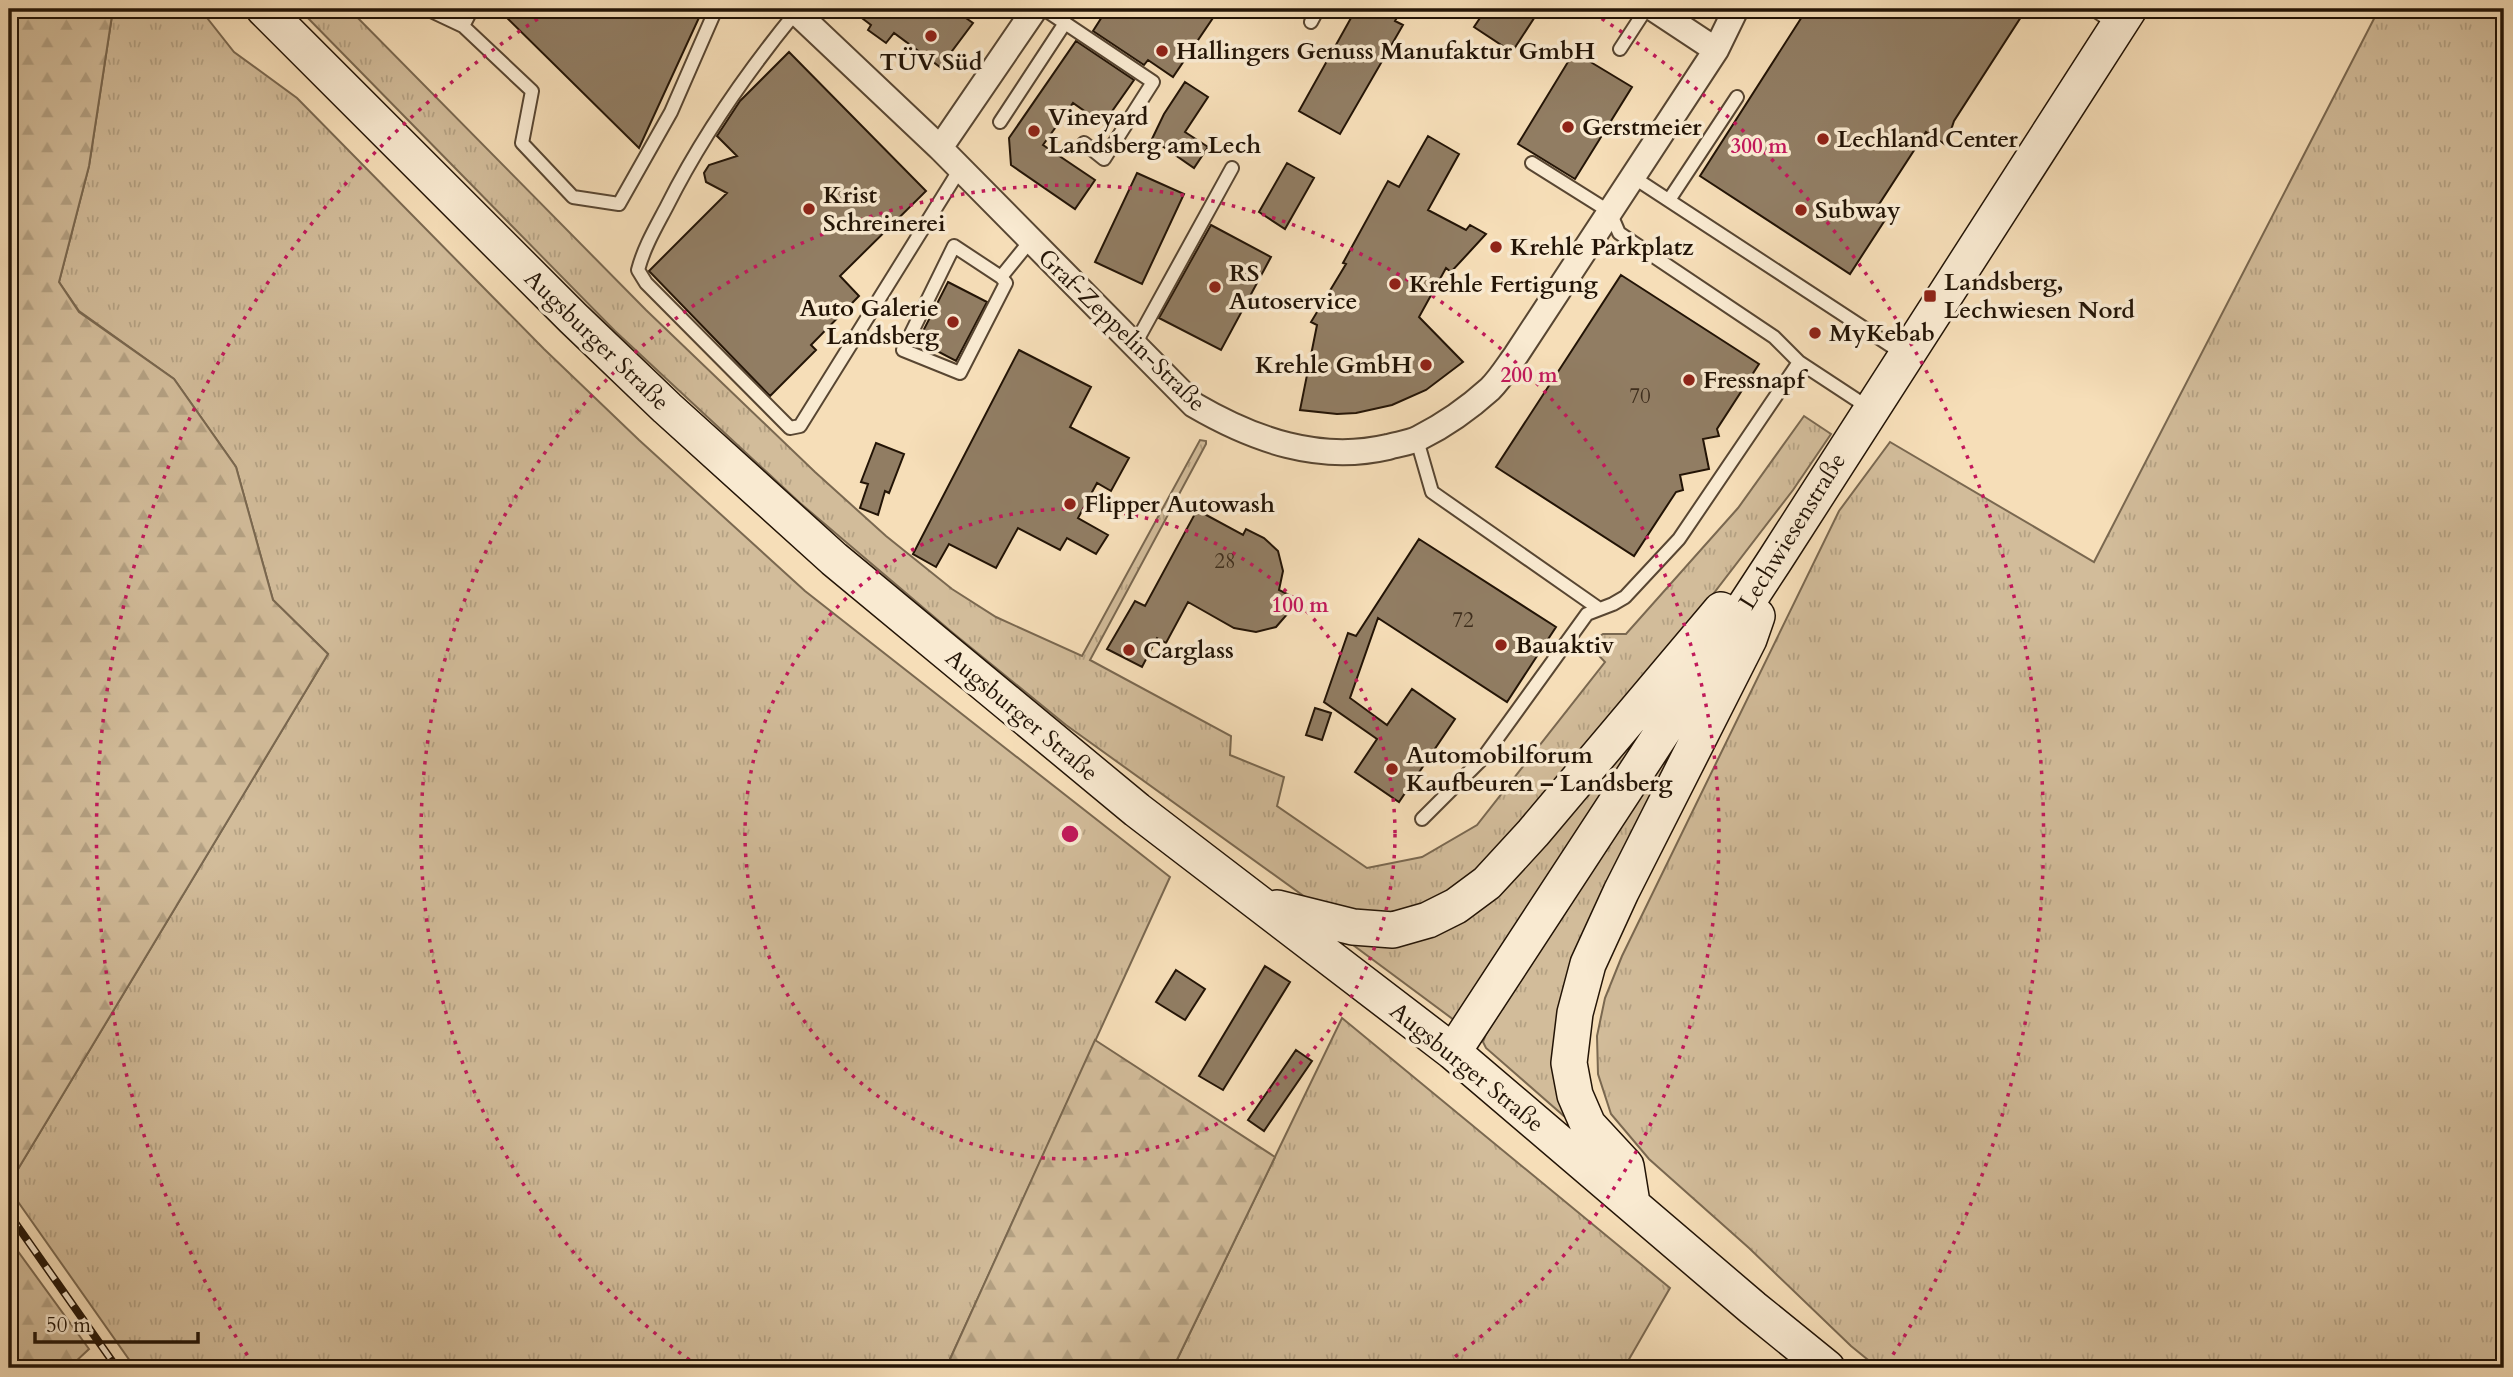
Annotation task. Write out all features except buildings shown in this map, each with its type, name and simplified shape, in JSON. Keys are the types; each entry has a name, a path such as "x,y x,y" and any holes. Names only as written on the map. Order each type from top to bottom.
{"main road":[{"name":"Augsburger Straße","path":"264,9 573,318 667,408 824,550 1126,802 1453,1052 1827,1368"},
{"name":"Lechwiesenstraße","path":"1453,1052 1775,560 1905,355 2113,14"},
{"path":"1260,903 1313,919 1353,927 1393,930 1428,920 1456,906 1487,883 1533,833 1648,694 1806,511"},
{"path":"1632,1203 1626,1166 1588,1125 1575,1095 1569,1063 1575,1013 1588,964 1621,892 1749,639 1775,560"}],"street":[{"path":"940,148 1035,9"},
{"path":"1654,9 1716,50"},
{"name":"Graf-Zeppelin-Straße","path":"794,10 940,148 1194,405 1227,425 1290,447 1324,453 1365,452 1417,440 1459,414 1492,387 1517,355 1716,50 1736,9"}],"lane":[{"path":"427,9 463,26 532,91 522,143 573,197 619,204 671,113 716,9"},
{"path":"463,26 472,9"},
{"path":"1044,9 1153,82 1104,159 1084,143"},
{"path":"1311,22 1318,9"},
{"path":"1620,49 1646,9"},
{"path":"794,10 711,126 680,178 642,255 638,270 646,283 790,428 800,426 960,169"},
{"path":"1000,122 1065,23"},
{"path":"1668,200 1737,97"},
{"path":"1532,163 1610,212 1619,233 1774,337 1799,362 1870,408"},
{"path":"1134,346 1232,168"},
{"path":"1633,177 1905,355"},
{"path":"1000,277 1031,240"},
{"path":"954,246 1000,277 1006,283 960,373 903,350 954,246"},
{"path":"1422,819 1483,758 1587,614 1625,597 1679,539 1799,362"},
{"path":"1417,440 1432,492 1598,608"}],"green space":[{"path":"9,9 113,9 89,166 59,282 79,312 174,379 236,467 273,600 328,654 9,1184"},
{"path":"113,9 200,9 234,52 297,98 544,349 639,440 805,591 1170,877 946,1368 135,1368 9,1189 9,1184 328,654 273,600 236,467 174,379 79,311 59,282 89,166"},
{"path":"299,9 349,9 646,310 815,472 886,536 952,589 996,617 1082,656 1200,440 1206,441 1090,660 1231,736 1230,755 1284,777 1277,806 1367,868 1422,857 1477,825 1605,662 1588,644 1603,634 1626,634 1738,508 1804,416 1831,434 1793,490 1651,675 1468,883 1395,918 1312,902 1066,725 800,503 615,331"},
{"path":"2379,9 2504,9 2504,1368 1878,1368 1649,1159 1611,1114 1598,1074 1597,1036 1605,998 1622,956 1839,511 1890,442 2094,562"},
{"path":"1684,668 1454,1020 1349,942 1416,936"},
{"path":"1717,675 1591,927 1569,1112 1565,1117 1486,1048 1483,1042"},
{"path":"1342,1018 1670,1288 1624,1368 1173,1368"},
{"path":"1095,1040 1275,1157 1173,1368 946,1368"},
{"path":"9,1239 89,1349 74,1363 78,1368 9,1368"}],"railway":[{"path":"9,1214 117,1368"}],"place":[{"name":"TÜV Süd","path":"931,36"},
{"name":"Hallingers Genuss Manufaktur GmbH","path":"1162,51"},
{"name":"Gerstmeier","path":"1568,127"},
{"name":"Vineyard Landsberg am Lech","path":"1034,131"},
{"name":"Lechland Center","path":"1823,139"},
{"name":"Krist Schreinerei","path":"809,209"},
{"name":"Subway","path":"1801,210"},
{"name":"Krehle Parkplatz","path":"1496,247"},
{"name":"Krehle Fertigung","path":"1395,284"},
{"name":"RS Autoservice","path":"1215,287"},
{"name":"Landsberg, Lechwiesen Nord","path":"1930,296"},
{"name":"Auto Galerie Landsberg","path":"953,322"},
{"name":"MyKebab","path":"1815,333"},
{"name":"Krehle GmbH","path":"1426,365"},
{"name":"Fressnapf","path":"1689,380"},
{"name":"Flipper Autowash","path":"1070,504"},
{"name":"Bauaktiv","path":"1501,645"},
{"name":"Carglass","path":"1129,650"},
{"name":"Automobilforum Kaufbeuren – Landsberg","path":"1392,769"}]}
